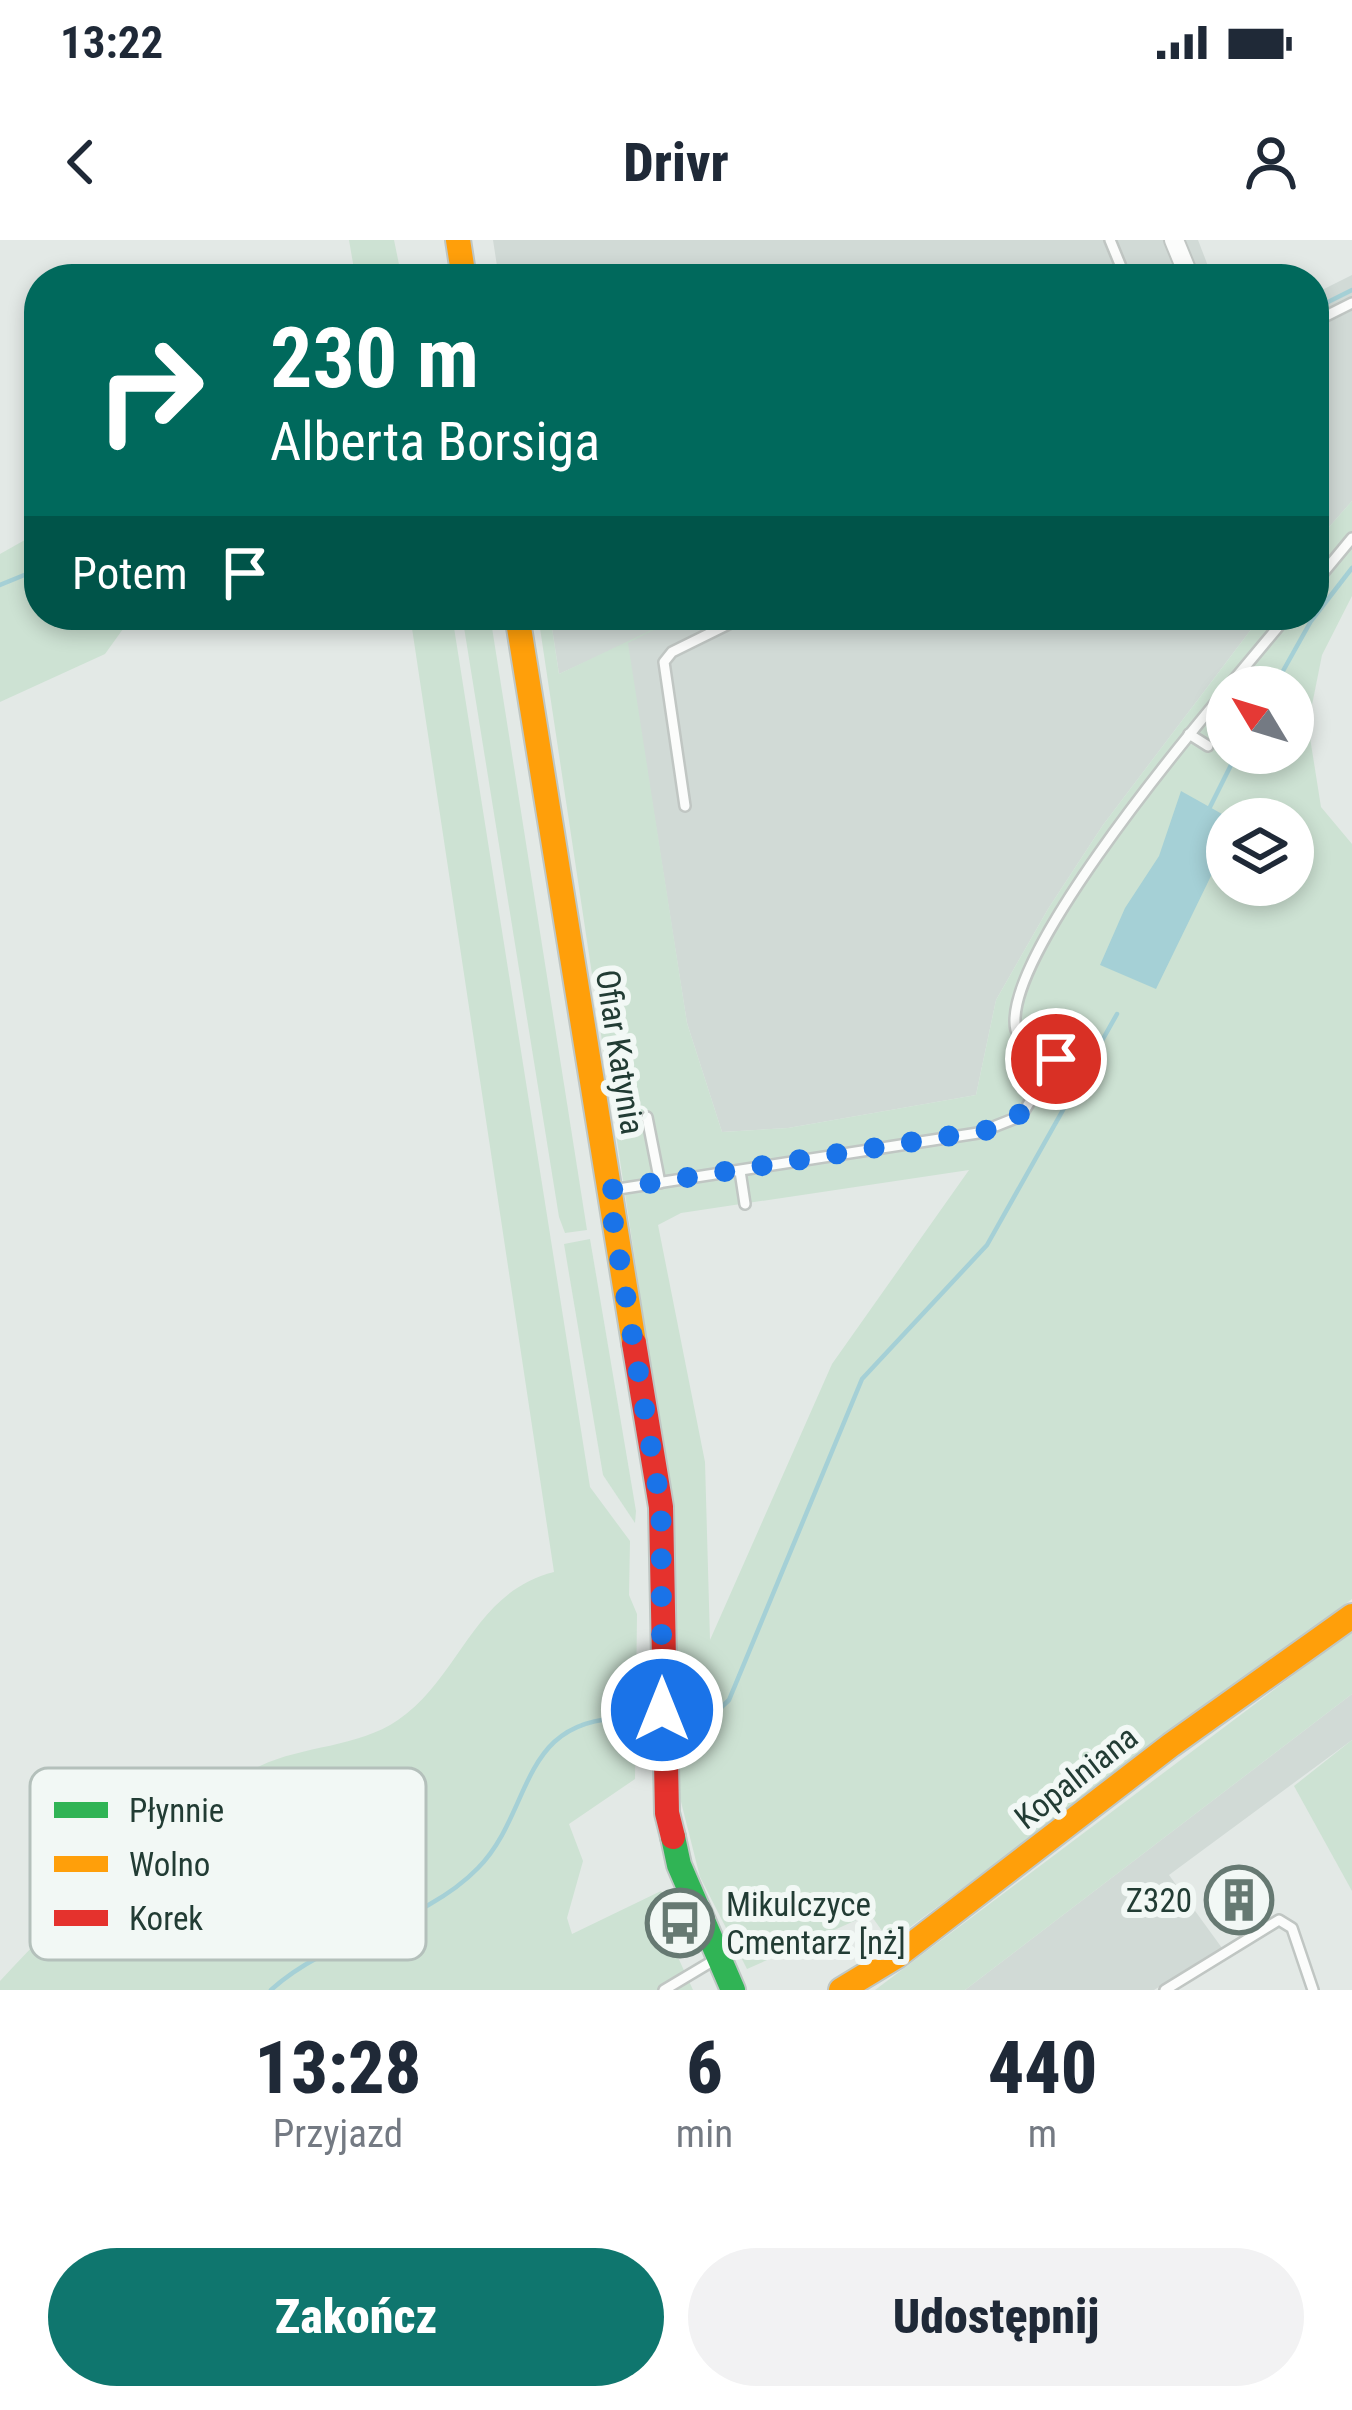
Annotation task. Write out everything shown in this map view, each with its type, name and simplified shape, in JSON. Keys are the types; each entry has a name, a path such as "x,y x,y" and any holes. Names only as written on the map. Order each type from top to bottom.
{"street":[{"name":"Ofiar Katynia","path":"519,630 661,1507 664,1786 679,1865 733,1990"},
{"name":"Kopalniana","path":"841,1990 897,1956 1171,1745 1352,1616"}],"lane":[{"path":"1329,566 1352,538"},
{"path":"685,806 664,662 673,652 717,630"},
{"path":"1246,666 1276,630"},
{"path":"608,1190 1000,1128 1028,1108 1056,1059 1016,1030 1019,995 1103,844 1206,715"},
{"path":"1190,734 1206,745"},
{"path":"647,1117 660,1183"},
{"path":"740,1171 745,1204"},
{"path":"1166,1990 1279,1920 1292,1928 1313,1990"},
{"path":"664,1990 718,1959"}],"shaded area":[{"path":"493,240 1198,240 1207,264 497,264"},
{"path":"1352,275 1352,501 1329,527 1329,286"},
{"path":"552,630 1251,630 1223,666 1206,666 1206,689 1103,825 1048,909 996,1000 976,1095 788,1128 722,1132 687,1023 627,643 559,674"},
{"path":"1352,1694 1352,1740 1169,1875 1222,1948 1154,1990 965,1990"}],"green space":[{"path":"349,240 394,240 399,264 353,264"},
{"path":"1352,501 1352,596 1322,655 1314,695 1314,666 1223,666 1251,630 1329,630 1329,527"},
{"path":"24,540 24,630 122,630 105,654 0,702 0,554"},
{"path":"412,630 454,630 590,1487 630,1541 629,1595 637,1614 635,1779 569,1824 583,1861 567,1918 572,1934 661,1891 689,1943 676,1953 693,1990 0,1990 0,1981 30,1949 30,1960 426,1960 426,1768 256,1768 365,1736 398,1720 437,1682 504,1598 554,1572"},
{"path":"464,630 492,630 587,1230 565,1233"},
{"path":"540,630 552,630 559,674 654,630 628,643 687,1023 722,1132 788,1128 976,1095 996,1000 1103,825 1206,689 1206,774 1314,774 1314,763 1321,807 1352,844 1352,1599 890,1942 870,1914 747,1969 700,1877 677,1786 674,1520","holes":["969,1170 832,1364 710,1640 705,1462 658,1225 681,1213"]},
{"path":"590,1239 635,1523 603,1475 564,1244"},
{"path":"1352,1631 1352,1694 965,1990 875,1990"},
{"path":"1352,1740 1352,1891 1294,1786"}],"water":[{"path":"1181,791 1206,805 1206,886 1156,989 1100,965 1125,908 1159,856"}],"waterway":[{"path":"1329,302 1352,290"},
{"path":"1329,598 1352,568"},
{"path":"0,585 24,575"},
{"path":"1286,666 1306,630"},
{"path":"1214,798 1226,774"},
{"path":"681,1720 711,1717 729,1700 862,1379 987,1245 1117,1014"},
{"path":"426,1906 478,1868 496,1845 548,1748 568,1732 595,1721 633,1718"},
{"path":"271,1990 314,1960"}],"traffic: fast":[{"path":"673,1837 679,1865 733,1990"}],"traffic: slow":[{"path":"458,240 462,264"},
{"path":"519,630 634,1343"},
{"path":"841,1990 897,1956 1171,1745 1352,1616"}],"traffic: jam":[{"path":"634,1343 661,1507 667,1813 673,1837"}],"place":[{"name":"Z320","path":"1239,1900"},
{"name":"Mikulczyce Cmentarz [nż]","path":"680,1923"}],"route":[{"path":"662,1710 661,1507 608,1190 1000,1128 1021,1117 1056,1059"}]}
